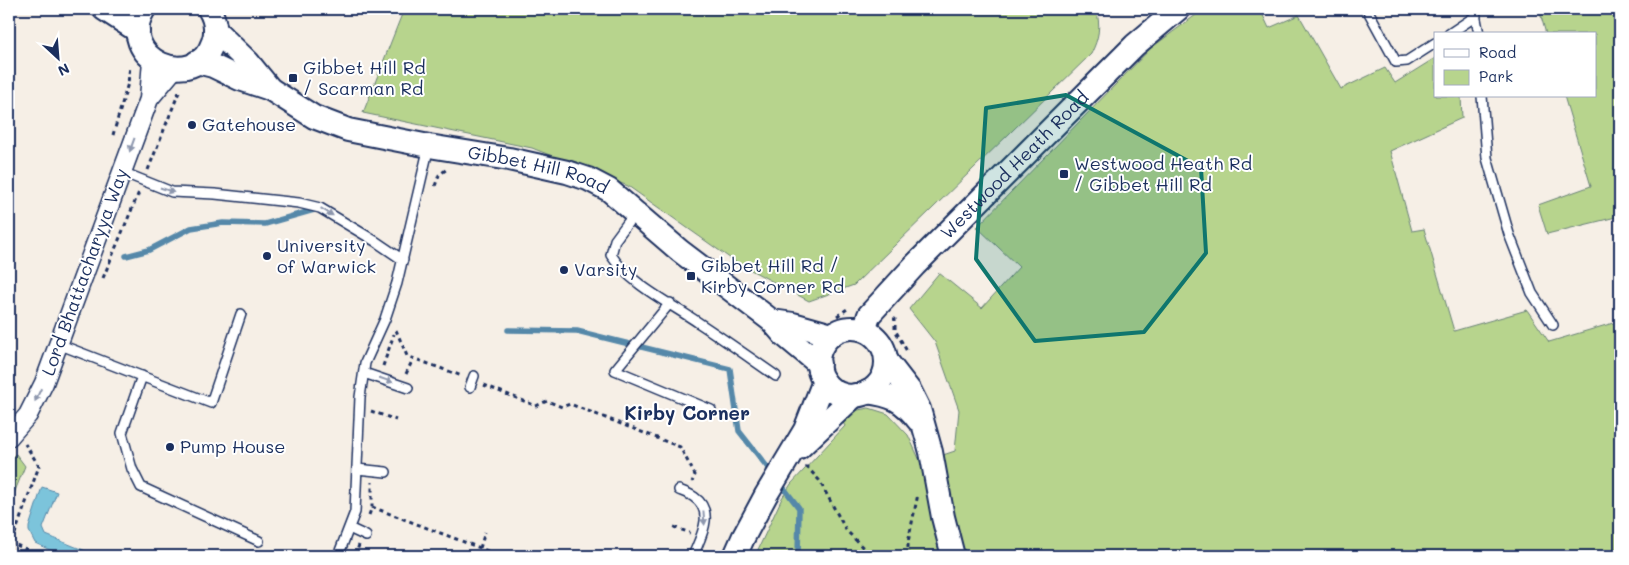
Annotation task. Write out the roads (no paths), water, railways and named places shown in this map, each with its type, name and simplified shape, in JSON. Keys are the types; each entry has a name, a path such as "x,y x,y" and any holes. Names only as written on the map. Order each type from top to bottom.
{"street":[{"path":"104,9 138,31"},
{"path":"144,9 138,23 143,50 152,60 175,68 197,62 207,53 211,46 211,14"},
{"name":"Westwood Heath Road","path":"864,330 869,315 915,265 1135,44 1178,9"},
{"name":"Gibbet Hill Road","path":"211,14 270,89"},
{"name":"Lord Bhattacharyya Way","path":"12,435 36,400 58,344 148,99 152,60"},
{"name":"Gibbet Hill Road","path":"197,62 213,66 270,89 314,117 348,130 472,154 509,159 567,172 588,179 609,190 688,257 772,321 822,372"},
{"name":"Lord Bhattacharyya Way","path":"148,99 175,68"},
{"name":"Gibbet Hill Road","path":"772,321 793,324 832,335"},
{"path":"735,556 766,495 805,430 822,372 820,352 823,344 842,329 857,328 874,336 881,344 885,353 886,366 882,379 873,389 861,394 788,461"},
{"path":"886,360 910,391 919,408 931,452 943,517 953,556"},
{"path":"822,372 833,389 845,395 885,394 898,400 924,426"}],"lane":[{"path":"1367,9 1396,62 1406,61 1434,44"},
{"path":"1451,32 1475,13 1479,32"},
{"path":"1482,98 1487,158 1508,234 1532,293 1553,324"},
{"path":"338,556 355,512 360,397 366,363 385,319 397,283 429,146"},
{"path":"122,172 172,192 299,203 320,208 403,260"},
{"path":"635,213 615,240 611,255 618,266 776,376"},
{"path":"670,303 615,370 711,410"},
{"path":"58,344 210,403 241,314"},
{"path":"364,373 408,388"},
{"path":"142,376 122,433 132,469 141,487 259,541"},
{"path":"357,469 386,472"},
{"path":"683,491 695,497 703,508 706,525 693,556"},
{"path":"349,528 366,536"}],"water":[{"path":"42,487 57,492 43,528 46,535 98,556 63,556 35,543 29,527"}],"waterway":[{"path":"126,256 149,250 191,228 223,223 265,224 314,210"},
{"path":"508,330 577,331 730,369 739,431 772,473"},
{"path":"780,483 799,508 798,556"}],"place":[{"name":"Gibbet Hill Rd / Scarman Rd","path":"293,78"},
{"name":"Gatehouse","path":"192,125"},
{"name":"Westwood Heath Rd / Gibbet Hill Rd","path":"1064,174"},
{"name":"University of Warwick","path":"267,256"},
{"name":"Varsity","path":"564,270"},
{"name":"Gibbet Hill Rd / Kirby Corner Rd","path":"691,276"},
{"name":"Pump House","path":"170,447"}],"district":[{"name":"Kirby Corner","path":"687,413"}]}
